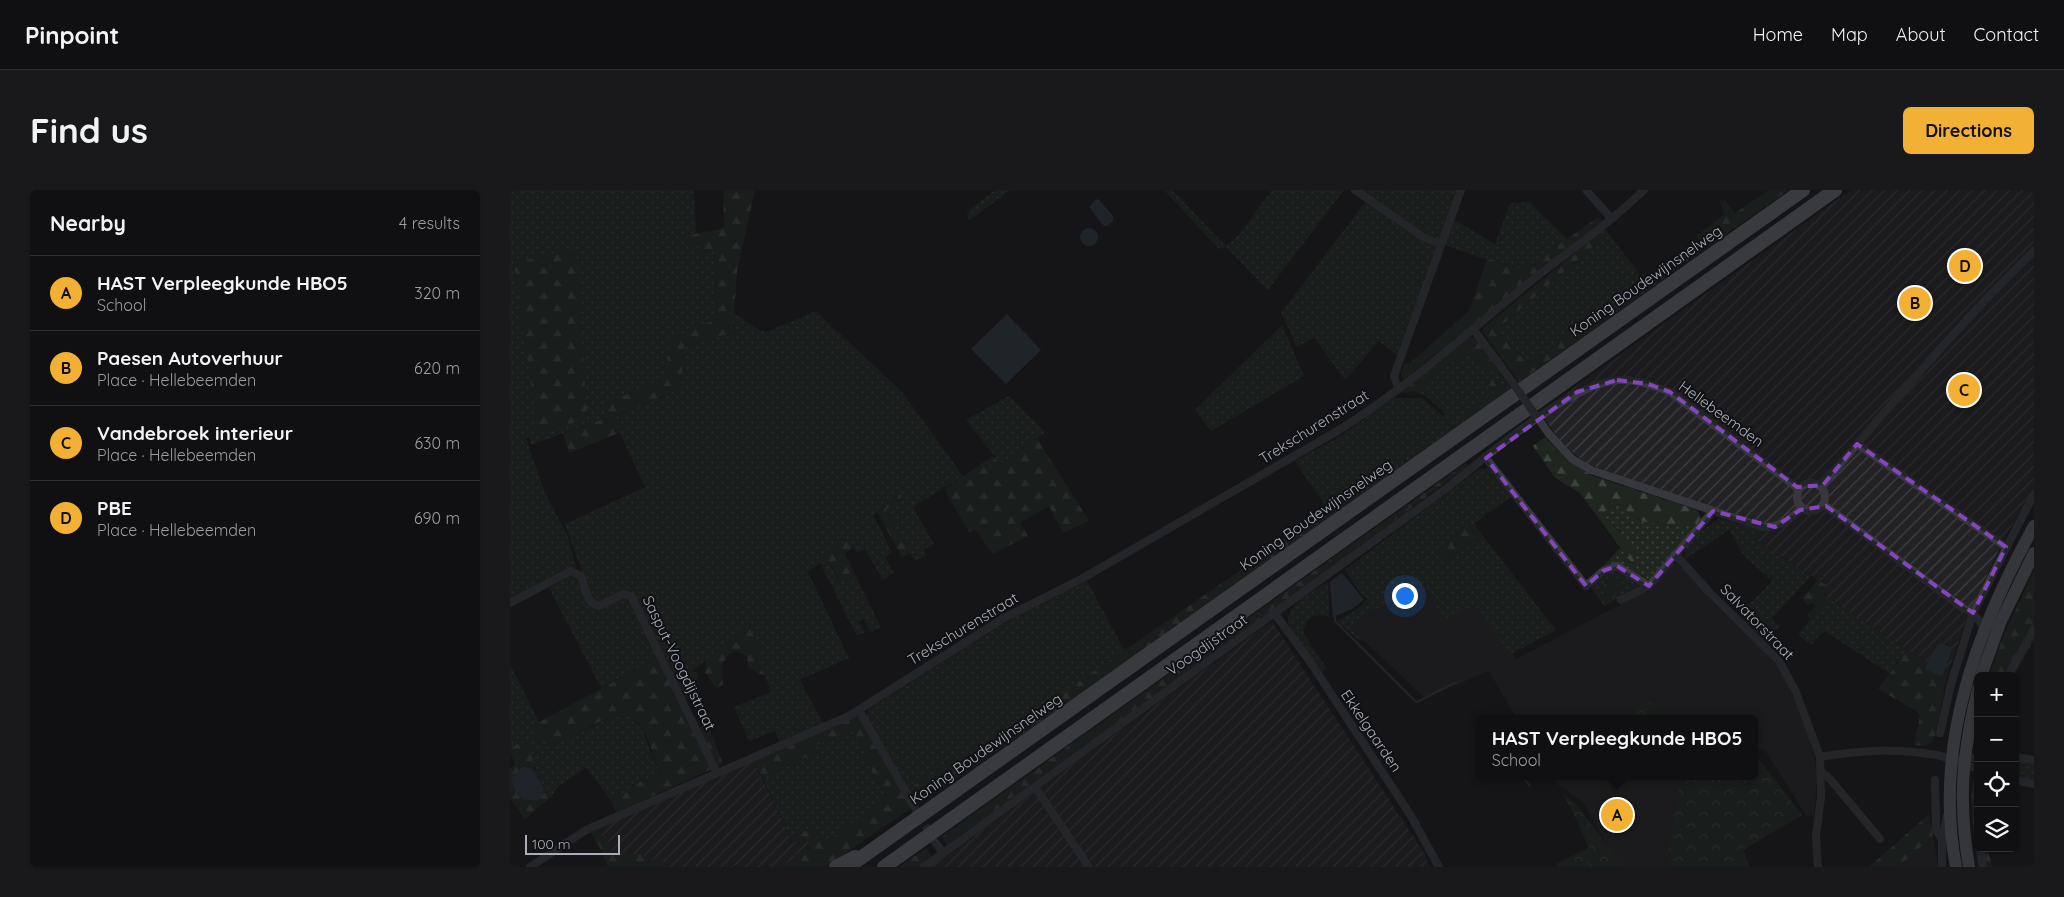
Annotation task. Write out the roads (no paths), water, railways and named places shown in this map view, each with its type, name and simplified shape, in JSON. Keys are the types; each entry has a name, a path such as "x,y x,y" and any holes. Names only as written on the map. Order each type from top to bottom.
{"highway":[{"name":"Koning Boudewijnsnelweg","path":"848,867 1803,190"},
{"path":"884,867 1835,190"},
{"path":"1956,867 1949,806 1951,759 1957,718 1969,671 1984,627 2034,526"},
{"path":"1982,672 2000,623 2034,553"},
{"path":"1969,867 1962,799 1964,761 1974,705"},
{"path":"836,867 876,847"}],"street":[{"path":"1355,190 1404,225 1441,245"},
{"path":"1398,388 1394,376 1461,190"},
{"path":"1586,190 1612,219"},
{"name":"Trekschurenstraat","path":"530,867 586,830 825,727 859,710 1004,618 1083,578 1334,433 1361,416 1398,388 1612,219 1644,190"},
{"path":"1821,487 1999,285 2034,251"},
{"path":"1473,329 1549,434 1572,459 1591,470 1762,527 1775,527 1793,517 1802,507"},
{"name":"Hellebeemden","path":"1486,458 1578,392 1611,382 1632,380 1670,392 1799,489"},
{"path":"1857,444 2006,547"},
{"path":"1486,458 1586,586 1604,571 1617,566 1648,586"},
{"name":"Voogdijstraat","path":"924,867 1275,614 1486,458"},
{"path":"1810,483 1821,487 1825,495 1823,504 1813,511 1802,507 1798,502 1797,495 1799,489 1810,483"},
{"path":"1940,733 1951,684 1973,613 2034,494"},
{"path":"1823,504 1963,608 1973,613 1984,627"},
{"path":"1622,600 1648,586 1713,511"},
{"name":"Salvatorstraat","path":"1676,555 1709,592 1779,661 1796,692 1820,757 1821,797 1816,835 1818,867"},
{"name":"Sasput-Voogdijstraat","path":"510,602 571,571 581,576 590,602 594,606 599,606 623,594 631,596 717,773"},
{"path":"1973,613 1993,606"},
{"name":"Ekkelgaarden","path":"1275,614 1309,660 1410,814 1439,867"},
{"path":"2010,672 2034,629"},
{"path":"859,710 912,806"},
{"path":"1969,725 1974,734"},
{"path":"1820,757 1861,750 1880,750 1933,755 1964,761 1974,766"},
{"path":"2019,758 2034,760"},
{"path":"1964,761 1974,759"},
{"path":"1821,772 1830,779 1880,839"},
{"path":"1935,780 1936,830 1942,840"},
{"path":"2019,781 2034,784"},
{"path":"1036,787 1089,867"},
{"path":"1942,867 1942,840 1949,806"},
{"path":"936,842 943,853"},
{"path":"1981,852 1983,867"}],"waterway":[{"path":"1335,617 1335,621 1417,702 1454,683 1456,684"},
{"path":"1525,780 1530,786"},
{"path":"1587,861 1592,867"}],"tunnel":[{"path":"913,805 931,835"}],"place":[{"name":"PBE","path":"1965,266"},
{"name":"Paesen Autoverhuur","path":"1915,303"},
{"name":"Vandebroek interieur","path":"1964,390"},
{"name":"HAST Verpleegkunde HBO5","path":"1617,815"}]}
